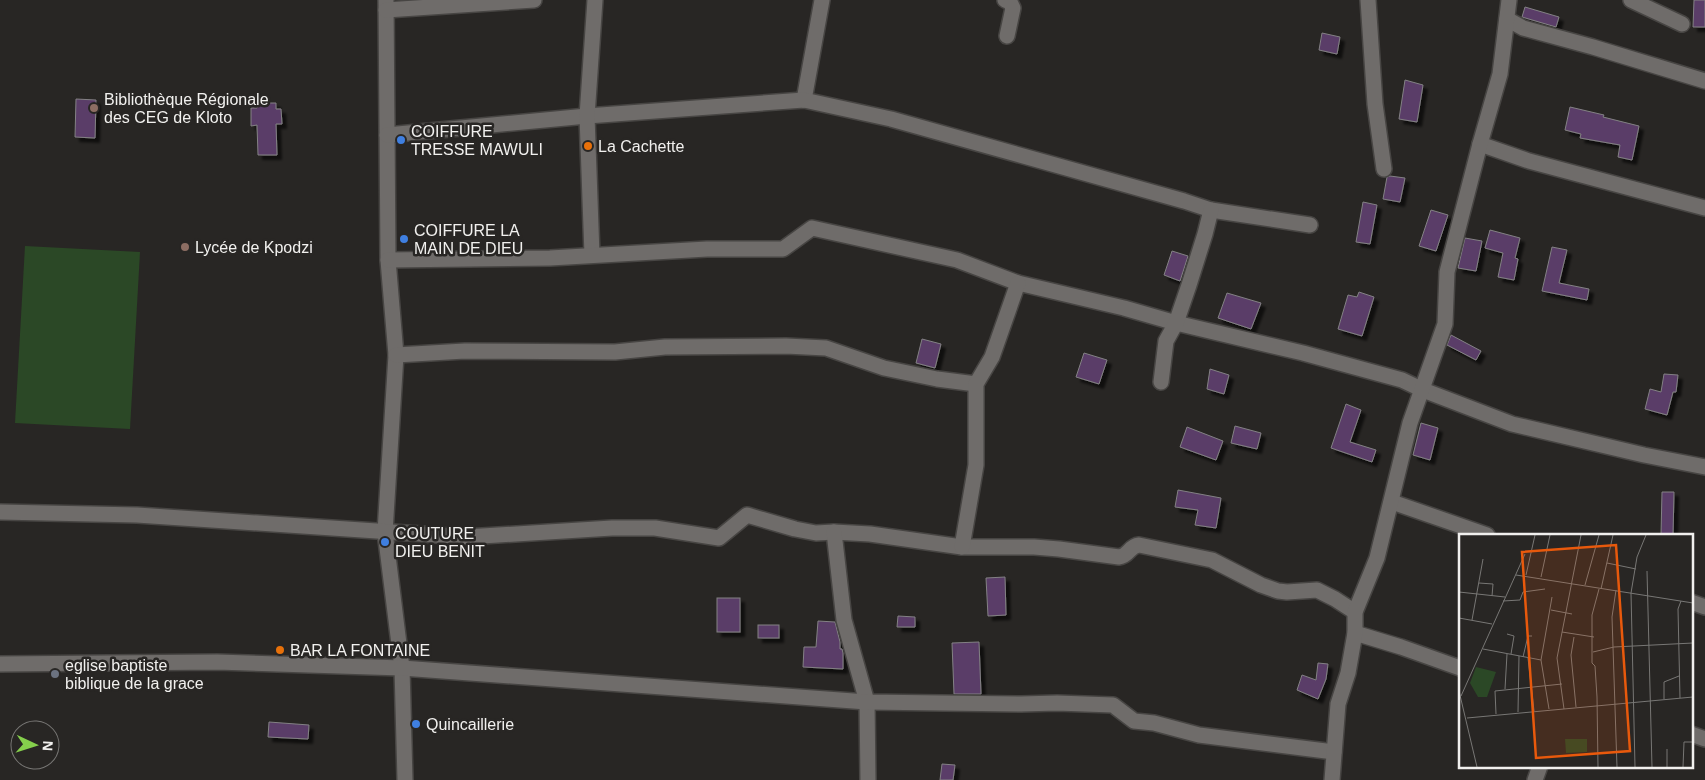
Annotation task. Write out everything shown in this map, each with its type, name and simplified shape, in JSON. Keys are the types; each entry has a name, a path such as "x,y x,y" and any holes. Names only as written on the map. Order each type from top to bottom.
{"street":[{"path":"405,780 402,668 385,532 396,355 388,260 386,5 534,0"},
{"path":"592,255 587,116 594,0"},
{"path":"804,100 822,0"},
{"path":"1005,0 1010,2 1013,8 1007,36"},
{"path":"1368,0 1375,104 1384,169"},
{"path":"1332,780 1338,704 1348,673 1355,633 1355,612 1377,558 1392,502 1407,433 1445,324 1446,272 1500,74 1509,0"},
{"path":"1631,0 1682,24"},
{"path":"1507,19 1523,28 1593,47 1705,82"},
{"path":"386,135 587,116 804,100 891,119 1175,198 1211,210 1310,225"},
{"path":"1480,144 1529,161 1705,208"},
{"path":"1161,382 1166,341 1176,323 1206,234 1211,210"},
{"path":"388,260 550,258 707,249 783,249 812,228 957,260 1018,283 1386,375 1512,424 1644,455 1705,467"},
{"path":"962,547 976,465 976,384 992,357 1018,283"},
{"path":"396,355 465,351 615,352 665,347 806,347 826,348 884,368 937,379 976,384"},
{"path":"1392,502 1484,534"},
{"path":"0,512 137,515 466,537 612,528 655,528 719,538 747,515 816,533 870,534 962,547 1034,547 1119,557 1126,555 1133,546 1139,545 1212,560 1261,585 1278,591 1317,590 1336,599 1355,612"},
{"path":"834,532 844,620 867,702 868,780"},
{"path":"1692,602 1705,607"},
{"path":"1355,633 1459,668"},
{"path":"0,664 217,662 402,668 867,702 1113,705 1134,721 1154,723 1199,736 1334,752"},
{"path":"1692,734 1705,739"},
{"path":"1534,780 1539,768"}],"green space":[{"path":"25,246 140,252 130,429 15,423"}],"building":[{"path":"1694,0 1705,0 1705,27 1693,27"},
{"path":"1525,7 1559,17 1556,27 1522,17"},
{"path":"1322,33 1340,37 1337,54 1319,50"},
{"path":"1405,80 1423,85 1417,122 1399,119"},
{"path":"76,99 96,100 95,138 75,137"},
{"path":"257,103 276,103 276,109 281,109 282,124 276,124 277,155 258,155 257,125 251,126 251,108 257,108"},
{"path":"1570,107 1639,126 1632,160 1618,157 1620,145 1580,138 1581,134 1565,130"},
{"path":"1387,177 1405,178 1400,202 1383,199"},
{"path":"1363,202 1377,205 1370,244 1356,242"},
{"path":"1431,210 1448,215 1436,251 1419,246"},
{"path":"1490,230 1520,238 1515,258 1518,259 1514,280 1498,277 1503,253 1485,248"},
{"path":"1465,238 1482,241 1476,271 1458,268"},
{"path":"1552,247 1567,250 1559,283 1589,289 1587,300 1542,291"},
{"path":"1172,251 1188,256 1180,281 1164,275"},
{"path":"1359,292 1374,297 1362,336 1338,329 1348,295 1357,297"},
{"path":"1227,293 1261,303 1251,329 1218,318"},
{"path":"1451,335 1481,351 1476,360 1447,345"},
{"path":"922,339 941,344 935,368 916,363"},
{"path":"1084,353 1107,360 1099,384 1076,377"},
{"path":"1210,369 1229,375 1224,394 1207,389"},
{"path":"1664,374 1678,375 1676,392 1673,392 1667,415 1645,409 1650,389 1661,392"},
{"path":"1346,404 1361,410 1350,442 1376,450 1372,462 1331,448"},
{"path":"1421,423 1438,428 1430,460 1413,455"},
{"path":"1235,426 1261,433 1257,449 1231,443"},
{"path":"1187,427 1223,441 1216,460 1180,447"},
{"path":"1178,490 1221,498 1216,528 1195,525 1198,510 1175,507"},
{"path":"1662,492 1674,492 1673,534 1661,534"},
{"path":"1005,577 1006,615 988,616 986,578"},
{"path":"717,598 740,598 740,632 717,632"},
{"path":"898,616 915,617 915,627 897,627"},
{"path":"818,621 835,622 840,649 842,649 843,653 843,669 803,667 804,647 816,647"},
{"path":"758,625 779,625 779,638 758,638"},
{"path":"979,642 981,694 954,694 952,643"},
{"path":"1318,663 1328,664 1326,679 1318,699 1297,690 1302,675 1316,680"},
{"path":"269,722 309,725 308,739 268,737"},
{"path":"942,764 955,765 953,780 940,780"}],"place":[{"name":"Bibliothèque Régionale des CEG de Kloto","path":"94,108"},
{"name":"COIFFURE TRESSE MAWULI","path":"401,140"},
{"name":"La Cachette","path":"588,146"},
{"name":"COIFFURE LA MAIN DE DIEU","path":"404,239"},
{"name":"Lycée de Kpodzi","path":"185,247"},
{"name":"COUTURE DIEU BENIT","path":"385,542"},
{"name":"BAR LA FONTAINE","path":"280,650"},
{"name":"eglise baptiste biblique de la grace","path":"55,674"},
{"name":"Quincaillerie","path":"416,724"}]}
